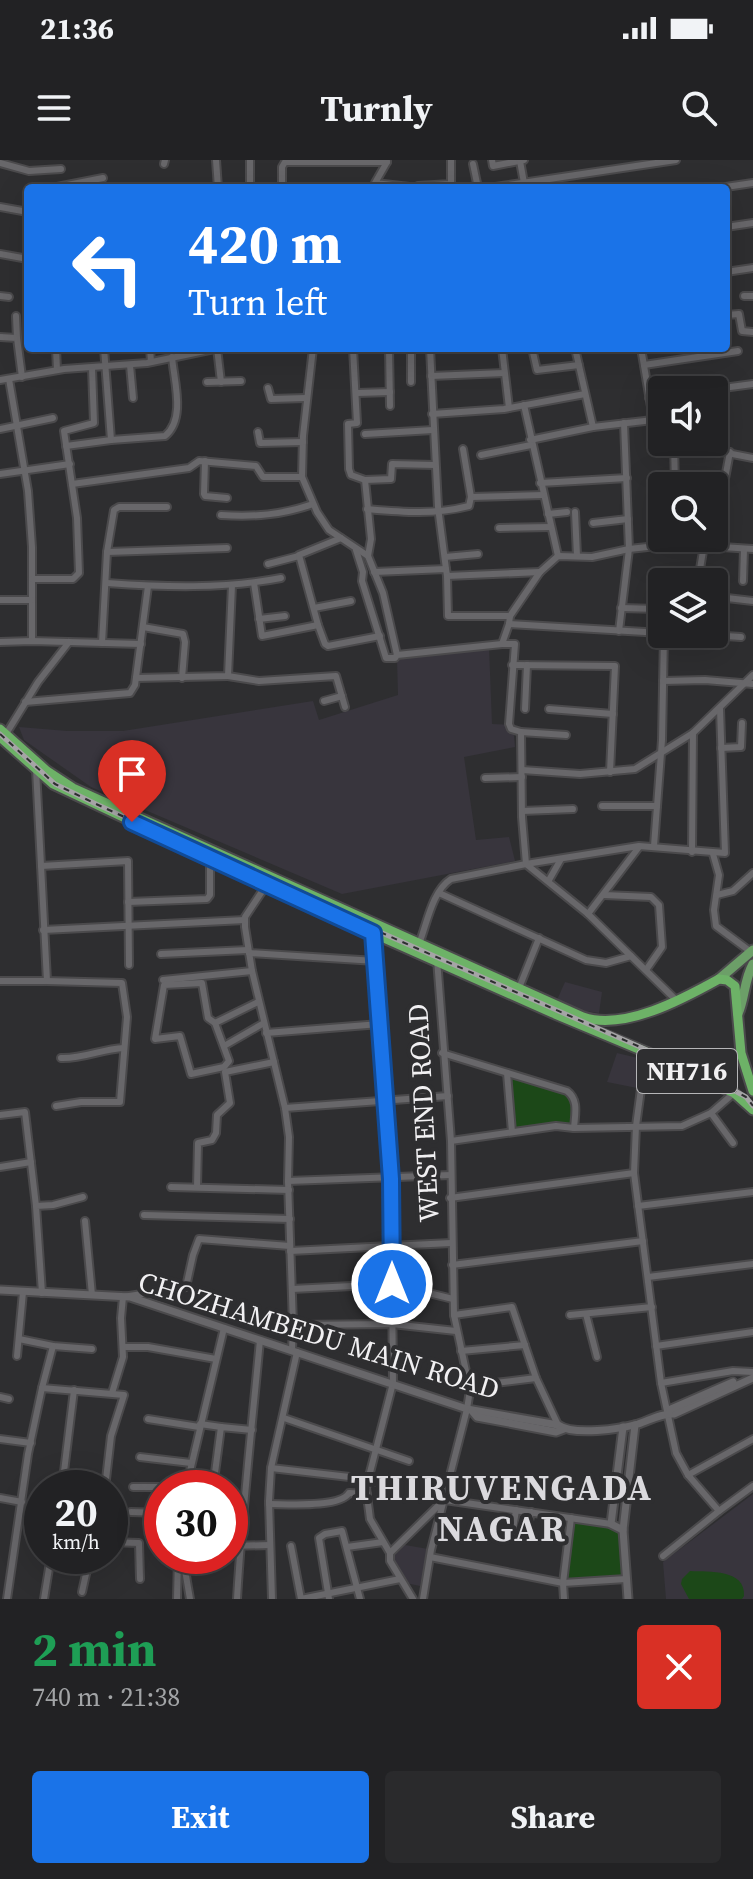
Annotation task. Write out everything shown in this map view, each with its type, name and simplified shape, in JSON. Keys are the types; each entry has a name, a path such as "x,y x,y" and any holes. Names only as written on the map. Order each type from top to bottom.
{"highway":[{"name":"NH716","path":"2,733 53,784 267,884 438,957 646,1052 734,1093 753,1110"},
{"name":"NH716","path":"37,768 73,788 374,929 419,944 438,957 597,1022 646,1012 677,1001 719,979 727,980 735,986 741,1053 753,1091"},
{"path":"611,1020 608,1028 617,1039"},
{"path":"734,1093 748,1079"}],"main road":[{"path":"719,979 752,951"},
{"path":"738,1015 753,964"}],"street":[{"path":"216,160 218,184"},
{"path":"250,160 250,184"},
{"path":"451,160 451,184"},
{"path":"492,160 493,166 522,160 524,183"},
{"path":"517,184 616,164 676,160"},
{"path":"282,184 285,161 387,161 374,184"},
{"path":"0,163 29,171 61,169"},
{"path":"473,164 477,184"},
{"path":"72,184 103,178"},
{"path":"730,186 753,183"},
{"path":"0,207 24,211"},
{"path":"730,226 753,223"},
{"path":"0,254 24,258"},
{"path":"730,271 753,268"},
{"path":"0,296 9,297"},
{"path":"744,296 753,296"},
{"path":"730,315 739,314 742,331 753,332"},
{"path":"16,316 22,377"},
{"path":"0,337 17,338"},
{"path":"644,365 738,351"},
{"path":"56,352 57,370"},
{"path":"104,352 111,440"},
{"path":"150,352 151,362"},
{"path":"0,380 57,370 151,362 189,352"},
{"path":"218,352 221,382"},
{"path":"312,352 306,398 302,477 313,504 329,530 368,556"},
{"path":"353,352 357,423 348,424 351,475 365,480 391,479 392,464 435,465"},
{"path":"389,352 390,406"},
{"path":"411,352 411,382"},
{"path":"430,352 438,512 447,572 448,616 510,620 544,628 648,632"},
{"path":"502,352 509,408"},
{"path":"533,352 537,370 579,365"},
{"path":"576,352 593,427"},
{"path":"642,352 648,391"},
{"path":"66,446 165,436 170,432 177,406 172,357"},
{"path":"130,365 133,398"},
{"path":"32,579 73,579 79,573 80,544 64,431 94,423 92,368"},
{"path":"431,376 504,373"},
{"path":"9,379 26,472 32,547 32,641"},
{"path":"207,382 241,381"},
{"path":"728,387 753,384"},
{"path":"268,388 271,399 306,398"},
{"path":"357,393 390,392"},
{"path":"432,414 509,408 585,394"},
{"path":"524,405 558,556"},
{"path":"0,429 53,418"},
{"path":"481,455 593,427 648,421"},
{"path":"619,631 629,549 624,423"},
{"path":"365,434 433,430"},
{"path":"258,432 260,443 303,442"},
{"path":"367,509 410,513 469,506 471,497 463,449"},
{"path":"726,472 730,452 753,458"},
{"path":"72,484 189,468 197,461 256,466 263,477 302,477"},
{"path":"205,461 205,496 227,498"},
{"path":"0,474 70,464"},
{"path":"540,483 627,478"},
{"path":"365,480 371,539 368,556 390,620 397,655"},
{"path":"471,497 543,495"},
{"path":"221,515 266,516 313,504"},
{"path":"102,643 107,552 114,510 119,507 167,507"},
{"path":"548,514 571,512 577,556"},
{"path":"593,523 628,519"},
{"path":"499,528 551,527"},
{"path":"268,564 299,556 341,538"},
{"path":"502,644 510,620 540,572 558,556 592,557 648,546"},
{"path":"728,546 753,549"},
{"path":"107,552 227,548"},
{"path":"356,549 363,572 362,581 386,658 515,644 511,729 566,735"},
{"path":"743,581 744,549"},
{"path":"445,557 478,554"},
{"path":"299,556 326,645 380,636"},
{"path":"744,561 753,561"},
{"path":"363,572 540,572"},
{"path":"107,583 232,585 281,578"},
{"path":"254,583 262,636 318,625"},
{"path":"228,676 232,585"},
{"path":"25,702 124,695 133,690 148,586"},
{"path":"728,598 753,601"},
{"path":"0,600 32,600"},
{"path":"314,608 351,601"},
{"path":"621,608 648,609"},
{"path":"259,619 285,616"},
{"path":"143,627 183,634 182,678"},
{"path":"728,636 741,637"},
{"path":"0,642 141,644"},
{"path":"2,733 70,642"},
{"path":"654,846 662,740 663,648"},
{"path":"512,665 613,665 610,772"},
{"path":"525,709 527,665"},
{"path":"485,778 522,773 580,774 635,769 693,733 750,684 753,675"},
{"path":"136,678 228,676 259,681 336,676 345,707"},
{"path":"663,681 705,680 750,684"},
{"path":"324,701 342,696"},
{"path":"549,709 613,714"},
{"path":"419,944 439,893 451,879 639,846 725,853 720,709"},
{"path":"721,748 741,747 742,723"},
{"path":"521,732 526,864"},
{"path":"692,852 693,733"},
{"path":"37,768 47,981"},
{"path":"602,806 657,806"},
{"path":"522,811 573,809"},
{"path":"588,914 639,846"},
{"path":"713,854 719,875 714,910 716,926 752,951"},
{"path":"128,902 207,899 210,895 210,857"},
{"path":"549,880 561,859"},
{"path":"41,866 128,861 129,965"},
{"path":"526,864 588,914 677,1001"},
{"path":"717,895 733,891 753,873"},
{"path":"267,884 245,920 255,1004 274,1062 289,1137 294,1351 284,1418 271,1468 272,1599"},
{"path":"439,893 595,962 615,962 631,956"},
{"path":"604,895 656,899 660,909 662,947 646,970"},
{"path":"43,930 245,920"},
{"path":"374,929 391,1175 393,1383 366,1491 370,1519 413,1599"},
{"path":"519,988 539,938"},
{"path":"161,954 249,952 376,961"},
{"name":"WEST END ROAD","path":"423,1599 430,1557 470,1410 470,1390 454,1315 451,1141 442,1053 438,957"},
{"path":"163,980 252,971"},
{"path":"0,981 122,983 127,1017 120,1102 81,1102 56,1106"},
{"path":"202,983 208,1018 215,1023 228,1065 191,1074 180,1036 155,1039 164,985 202,983"},
{"path":"215,1023 255,1004"},
{"path":"266,1033 380,1024"},
{"path":"224,1046 260,1025"},
{"path":"61,1058 79,1059 106,1049 124,1048"},
{"path":"646,1052 636,1126 634,1173 661,1383 676,1453 688,1475 719,1511"},
{"path":"442,1053 567,1091 576,1105 574,1128"},
{"path":"741,1053 753,1053"},
{"path":"197,1187 198,1143 212,1140 216,1133 217,1115 230,1101 225,1072 274,1062"},
{"path":"507,1073 512,1132"},
{"path":"451,1141 556,1126 682,1126 711,1113 734,1093"},
{"path":"285,1108 448,1096"},
{"path":"0,1115 25,1112 42,1293"},
{"path":"711,1113 733,1143"},
{"path":"0,1167 31,1162"},
{"path":"450,1198 634,1173"},
{"path":"288,1181 451,1175"},
{"path":"171,1187 289,1190"},
{"path":"638,1206 753,1192"},
{"path":"36,1206 83,1197"},
{"path":"144,1215 290,1219"},
{"path":"85,1221 92,1295"},
{"path":"112,1393 123,1357 123,1297 186,1287 199,1239 290,1248 451,1243"},
{"path":"452,1265 643,1241"},
{"path":"648,1277 753,1264"},
{"path":"292,1289 392,1284 453,1299"},
{"name":"CHOZHAMBEDU MAIN ROAD","path":"0,1290 123,1297 393,1383 470,1410 477,1417 556,1432 561,1427"},
{"path":"17,1356 23,1292"},
{"path":"454,1315 512,1307 536,1378 561,1427 602,1430 635,1425 690,1408 753,1375"},
{"path":"570,1315 652,1307"},
{"path":"586,1314 597,1357"},
{"path":"293,1325 392,1324 456,1331"},
{"path":"190,1470 224,1328"},
{"path":"656,1346 753,1332"},
{"path":"19,1339 92,1349"},
{"path":"248,1470 260,1340"},
{"path":"461,1351 525,1345"},
{"path":"7,1599 31,1443 53,1346"},
{"path":"123,1347 148,1347 216,1359"},
{"path":"661,1383 733,1371 753,1375"},
{"path":"495,1383 536,1378"},
{"path":"42,1388 124,1395 111,1436 107,1470"},
{"path":"64,1470 74,1390"},
{"path":"0,1397 9,1399"},
{"path":"284,1418 409,1461"},
{"path":"148,1419 252,1430"},
{"path":"628,1599 623,1530 635,1425"},
{"path":"215,1470 221,1427"},
{"path":"611,1524 623,1427"},
{"path":"0,1439 31,1443"},
{"path":"688,1475 753,1439"},
{"path":"140,1457 191,1463"},
{"path":"271,1468 367,1479 387,1485"},
{"path":"663,1556 753,1486"},
{"path":"133,1487 144,1487"},
{"path":"269,1504 331,1503 342,1501 349,1493 366,1491"},
{"path":"0,1498 22,1502"},
{"path":"390,1553 445,1500 611,1524 623,1530"},
{"path":"516,1510 512,1536 525,1539 531,1512"},
{"path":"131,1512 144,1512"},
{"path":"564,1599 571,1518"},
{"path":"329,1596 319,1538 342,1531 360,1599"},
{"path":"347,1547 383,1542"},
{"path":"128,1543 139,1543 140,1579"},
{"path":"248,1546 270,1545"},
{"path":"291,1546 301,1599 329,1596 400,1579"},
{"path":"430,1557 563,1583 626,1579"},
{"path":"44,1599 48,1574"},
{"path":"82,1592 86,1574"},
{"path":"177,1599 178,1574"},
{"path":"186,1574 190,1599"},
{"path":"237,1598 238,1574"}],"shaded area":[{"path":"489,647 492,724 513,725 515,747 464,757 476,840 509,837 515,861 342,894 91,787 24,740 19,727 123,731 313,701 319,720 398,695 397,659"},
{"path":"565,982 602,992 599,1013 579,1010 557,1000"},
{"path":"617,1053 642,1059 637,1088 607,1082"},
{"path":"753,1494 753,1599 666,1599 663,1562"},
{"path":"405,1545 428,1549 420,1586 406,1583 392,1558"}],"green space":[{"path":"509,1075 571,1096 574,1104 573,1126 513,1130"},
{"path":"572,1520 610,1526 622,1532 624,1577 565,1581"},
{"path":"690,1571 733,1576 743,1587 744,1596 742,1599 689,1599 681,1584"}],"railway":[{"path":"0,734 55,784 278,887 717,1081 746,1097 753,1106"}],"district":[{"name":"THIRUVENGADA NAGAR","path":"502,1508"}],"route":[{"path":"132,822 373,933 391,1179 392,1284"}]}
